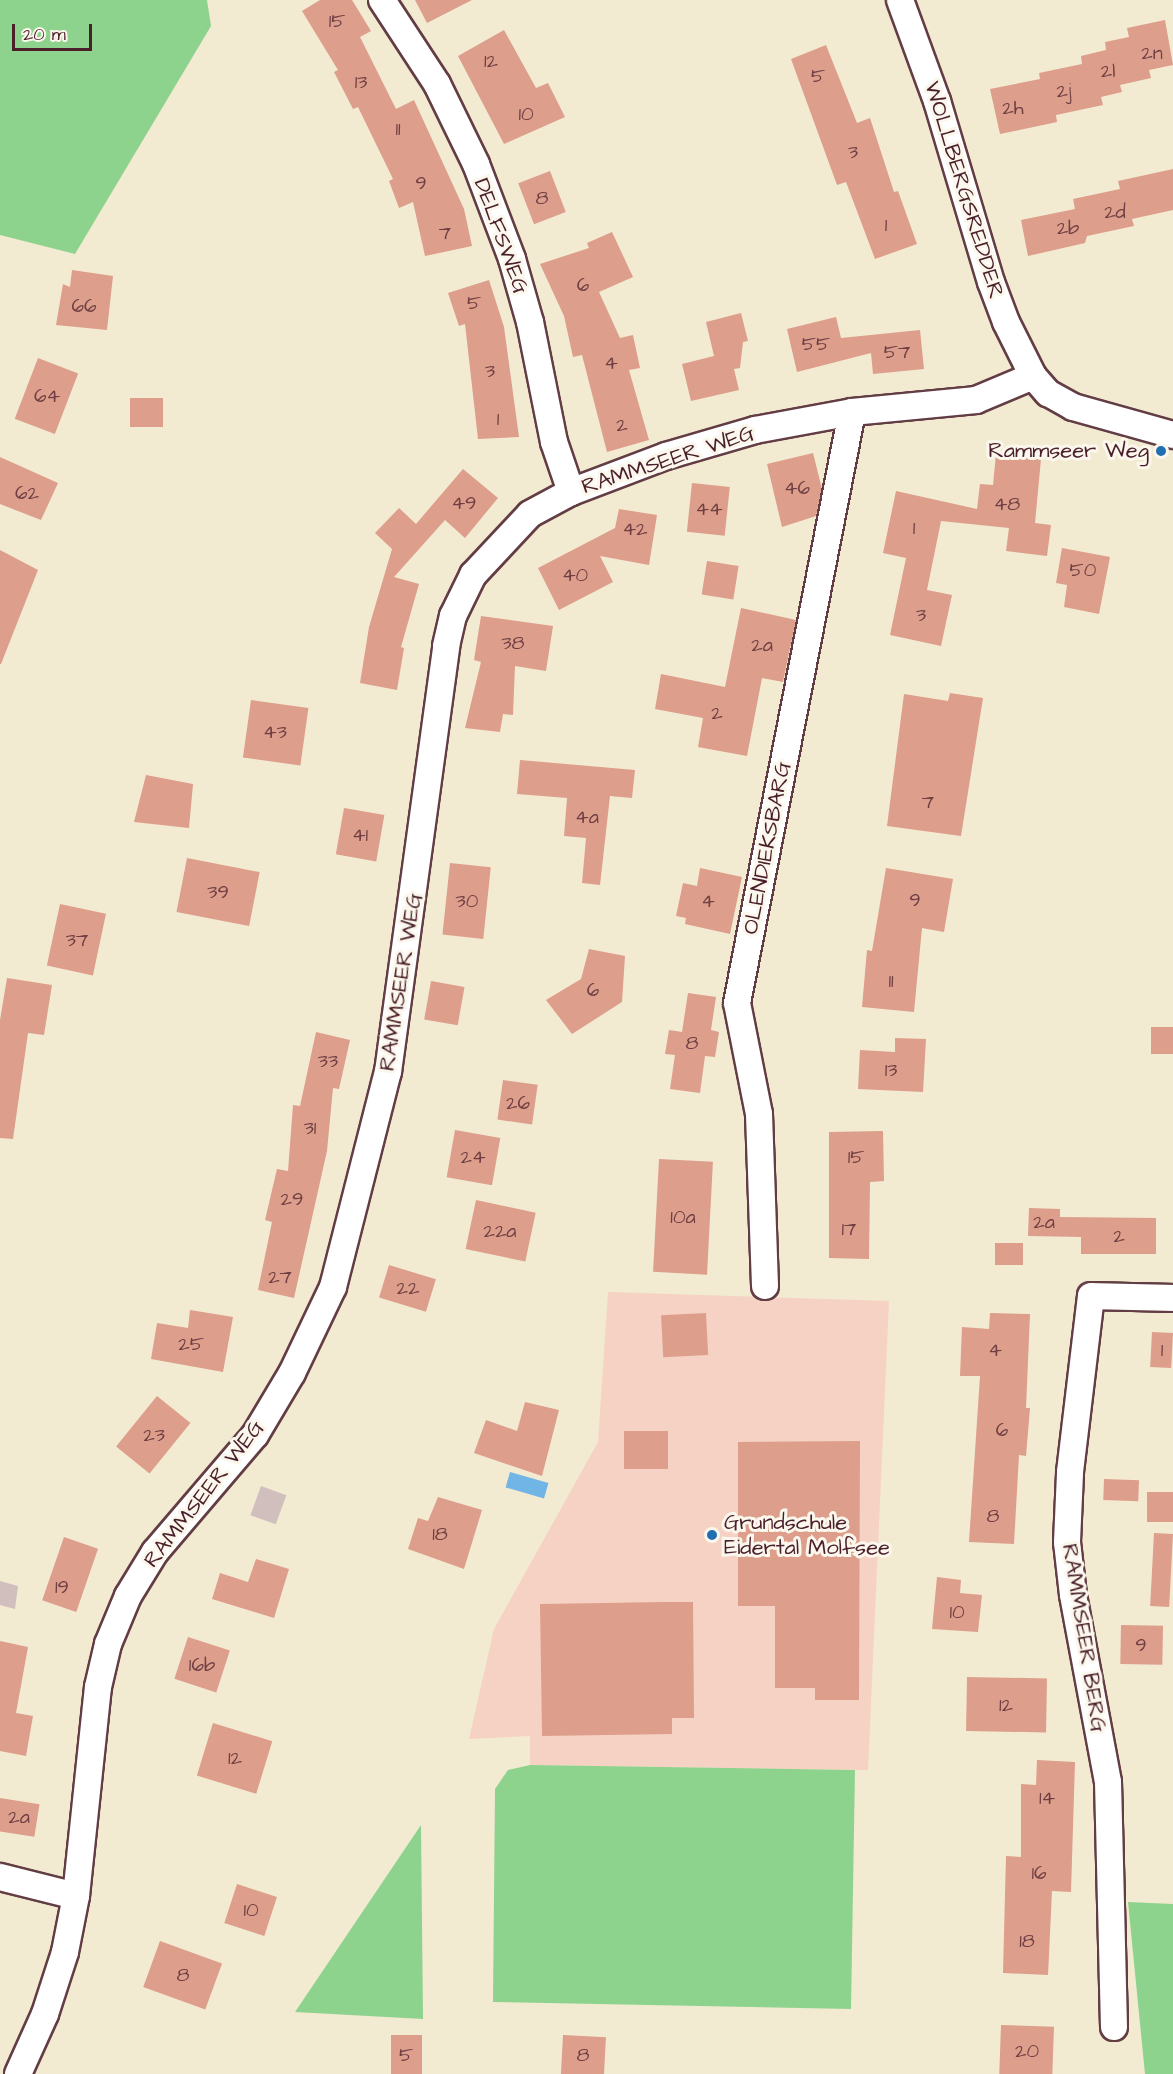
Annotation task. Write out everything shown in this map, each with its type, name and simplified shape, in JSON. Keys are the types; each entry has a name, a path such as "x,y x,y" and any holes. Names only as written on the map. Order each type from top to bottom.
{"street":[{"name":"DELFSWEG","path":"382,0 437,84 476,164 508,248 530,322 554,442 571,492"},
{"name":"WOLLBERGSREDDER","path":"900,0 938,100 1006,322 1033,376"},
{"name":"RAMMSEER WEG","path":"18,2074 45,2014 65,1952 76,1896 98,1687 108,1644 128,1596 155,1552 255,1435 292,1373 333,1287 388,1072 446,646 453,616 473,575 505,537 530,514 571,492 666,456 755,430 852,412 976,400 1033,376"},
{"path":"1033,376 1048,393 1072,407 1173,435"},
{"name":"OLENDIEKSBARG","path":"765,1286 759,1114 737,1003 852,412"},
{"name":"RAMMSEER BERG","path":"1114,2027 1108,1782 1073,1595 1067,1542 1070,1472 1091,1296 1173,1298"},
{"path":"0,1876 76,1896"}],"shaded area":[{"name":"Grundschule Eidertal Molfsee","path":"608,1292 889,1301 868,1770 530,1765 530,1736 469,1739 494,1629 598,1442"},
{"path":"261,1486 286,1495 276,1524 250,1515"},
{"path":"0,1581 18,1586 15,1609 0,1605"}],"green space":[{"path":"0,0 207,0 211,26 75,254 0,235"},
{"path":"530,1765 855,1770 851,2009 493,2002 495,1789 508,1770"},
{"path":"421,1825 423,2019 295,2012"},
{"path":"1128,1902 1173,1904 1173,2074 1145,2074"}],"water":[{"path":"510,1472 548,1483 544,1498 506,1487"}],"building":[{"path":"320,0 352,0 371,31 360,37 396,109 414,100 464,209 472,246 425,256 413,202 399,208 389,181 393,179 358,107 353,109 334,72 338,70 302,11"},
{"path":"415,0 472,0 427,23"},
{"path":"1165,20 1173,65 1149,70 1151,78 1120,85 1122,92 1101,97 1103,105 1056,115 1057,122 1000,134 990,89 1040,79 1039,73 1082,64 1081,56 1106,50 1105,42 1129,37 1127,28"},
{"path":"504,30 536,88 548,83 565,117 504,144 458,56"},
{"path":"826,45 857,123 870,118 894,192 898,191 917,244 875,259 846,182 837,185 791,59"},
{"path":"1173,169 1173,210 1132,219 1134,226 1087,236 1085,243 1028,256 1021,220 1075,209 1073,199 1120,189 1118,181"},
{"path":"550,171 566,212 534,224 518,183"},
{"path":"612,232 633,277 599,292 620,338 633,335 640,368 629,370 649,440 607,452 582,355 573,357 564,316 540,264 589,248 587,243"},
{"path":"72,270 113,276 107,330 56,325 63,284 70,287"},
{"path":"489,280 504,327 519,437 478,439 465,324 459,326 448,293"},
{"path":"741,313 748,341 743,342 740,368 734,369 739,390 691,401 682,364 714,356 706,322"},
{"path":"836,317 841,338 920,330 924,369 873,374 871,353 797,372 787,329"},
{"path":"38,358 78,373 55,434 15,419"},
{"path":"130,398 163,398 163,427 130,427"},
{"path":"813,453 822,489 816,516 782,527 767,464"},
{"path":"996,454 1041,459 1035,523 1051,525 1047,556 1006,551 1009,528 941,521 927,590 952,595 941,646 890,635 906,558 883,553 896,491 977,509 980,484 993,485"},
{"path":"0,457 58,483 41,520 0,504"},
{"path":"463,469 498,498 465,538 445,520 394,577 419,584 401,647 404,648 397,690 360,683 369,627 392,549 375,533 399,508 416,524"},
{"path":"692,483 730,487 725,536 687,532"},
{"path":"619,509 657,515 649,565 600,556 613,582 559,610 538,568 615,528"},
{"path":"1062,548 1110,557 1099,614 1064,607 1067,585 1056,583"},
{"path":"0,550 38,570 1,664 0,664"},
{"path":"707,561 739,566 733,600 702,595"},
{"path":"741,608 796,620 783,682 762,678 747,756 698,747 703,718 655,709 661,674 725,687"},
{"path":"481,616 553,626 546,671 515,666 513,715 503,714 500,732 465,728 481,662 474,660"},
{"path":"950,693 983,698 961,836 887,826 904,694 948,701"},
{"path":"251,700 308,708 300,766 243,757"},
{"path":"520,760 635,770 632,798 610,796 600,885 582,883 586,838 564,836 567,798 517,794"},
{"path":"146,775 193,784 189,828 134,822"},
{"path":"344,808 384,815 376,861 336,854"},
{"path":"187,858 260,872 249,926 177,912"},
{"path":"450,863 491,867 483,939 442,935"},
{"path":"700,868 742,877 730,934 685,924 686,918 676,916 683,883 697,886"},
{"path":"886,868 953,879 944,932 922,928 914,1012 862,1007 867,950 872,951"},
{"path":"60,904 106,914 93,975 47,966"},
{"path":"589,949 625,956 622,1002 572,1034 546,1000 581,979"},
{"path":"7,978 52,985 44,1035 28,1033 13,1139 0,1138 0,1020"},
{"path":"431,981 464,987 458,1025 424,1019"},
{"path":"688,993 716,997 711,1030 719,1032 715,1057 705,1056 700,1093 670,1089 675,1055 665,1054 669,1030 682,1032"},
{"path":"1151,1027 1173,1027 1173,1054 1151,1054"},
{"path":"316,1032 350,1040 339,1089 333,1088 327,1151 294,1298 258,1290 272,1222 265,1220 277,1169 288,1171 293,1105 300,1106"},
{"path":"895,1038 926,1039 923,1092 858,1089 860,1050 895,1052"},
{"path":"503,1080 538,1085 532,1124 497,1120"},
{"path":"455,1130 500,1138 492,1185 447,1177"},
{"path":"883,1131 884,1181 870,1182 869,1259 829,1258 829,1132"},
{"path":"659,1159 713,1162 707,1275 653,1272"},
{"path":"476,1200 536,1213 525,1262 466,1249"},
{"path":"1029,1208 1060,1209 1060,1217 1156,1218 1156,1254 1081,1254 1081,1237 1028,1236"},
{"path":"995,1243 1023,1243 1023,1265 995,1265"},
{"path":"389,1265 436,1279 426,1312 379,1298"},
{"path":"190,1310 233,1317 223,1372 151,1359 157,1323 188,1328"},
{"path":"706,1313 708,1355 663,1357 661,1315"},
{"path":"990,1313 1030,1314 1026,1408 1030,1408 1026,1456 1019,1455 1014,1544 969,1542 980,1376 960,1376 962,1327 989,1329"},
{"path":"1152,1332 1173,1333 1171,1368 1150,1367"},
{"path":"157,1396 190,1423 150,1474 116,1447"},
{"path":"525,1402 559,1410 542,1476 474,1453 486,1420 517,1431"},
{"path":"624,1431 668,1431 668,1469 624,1469"},
{"path":"860,1441 859,1700 815,1700 815,1688 775,1688 775,1606 738,1606 738,1442"},
{"path":"1104,1479 1139,1480 1138,1501 1103,1500"},
{"path":"1147,1492 1173,1492 1173,1522 1147,1522"},
{"path":"438,1497 482,1510 464,1569 408,1549 418,1518 428,1521"},
{"path":"1154,1533 1173,1534 1169,1607 1150,1606"},
{"path":"64,1537 98,1549 76,1612 42,1600"},
{"path":"256,1559 289,1569 274,1618 212,1599 220,1573 248,1582"},
{"path":"937,1577 961,1580 960,1593 982,1595 978,1632 932,1629"},
{"path":"693,1602 694,1718 672,1718 672,1734 542,1736 540,1604"},
{"path":"1121,1625 1163,1626 1162,1665 1120,1664"},
{"path":"188,1637 230,1651 216,1692 174,1679"},
{"path":"0,1641 28,1647 16,1713 33,1716 26,1756 0,1751"},
{"path":"967,1677 1047,1678 1046,1732 966,1731"},
{"path":"213,1723 272,1741 256,1794 197,1776"},
{"path":"1037,1760 1075,1762 1071,1892 1052,1891 1048,1975 1003,1973 1006,1856 1021,1857 1021,1784 1036,1785"},
{"path":"0,1798 40,1804 34,1837 0,1831"},
{"path":"237,1884 277,1897 264,1936 224,1923"},
{"path":"160,1941 222,1964 205,2010 143,1987"},
{"path":"1001,2025 1054,2027 1052,2074 999,2074"},
{"path":"391,2035 422,2035 422,2074 391,2074"},
{"path":"563,2035 606,2037 604,2074 561,2074"}],"place":[{"name":"Rammseer Weg","path":"1161,451"},
{"name":"Grundschule Eidertal Molfsee","path":"712,1535"}]}
